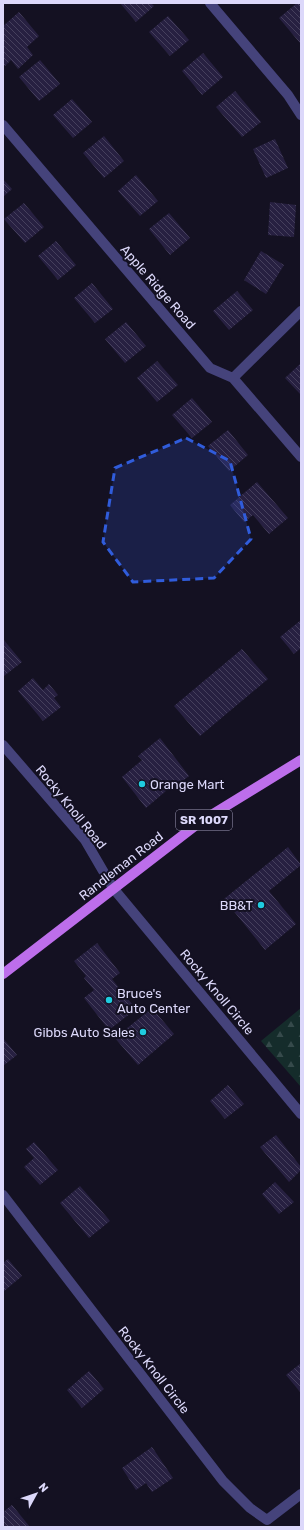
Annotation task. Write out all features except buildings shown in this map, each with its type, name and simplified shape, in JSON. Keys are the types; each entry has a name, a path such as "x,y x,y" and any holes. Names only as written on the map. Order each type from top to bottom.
{"main road":[{"name":"Randleman Road","path":"3,974 200,822 301,760"}],"street":[{"path":"210,3 288,95 301,115"},
{"name":"Apple Ridge Road","path":"3,126 210,368 233,378 301,457"},
{"path":"233,378 301,311"},
{"name":"Rocky Knoll Road","path":"3,745 85,840 114,888"},
{"name":"Rocky Knoll Circle","path":"114,888 301,1114"},
{"name":"Rocky Knoll Circle","path":"3,1195 223,1481 250,1508 267,1520 301,1494"}],"highlighted area":[{"path":"186,438 230,461 251,539 214,578 133,582 103,542 115,468"}],"green space":[{"path":"301,1008 301,1087 261,1041"}],"place":[{"name":"Orange Mart","path":"142,784"},
{"name":"BB&T","path":"261,905"},
{"name":"Bruce's Auto Center","path":"109,1000"},
{"name":"Gibbs Auto Sales","path":"143,1032"}]}
